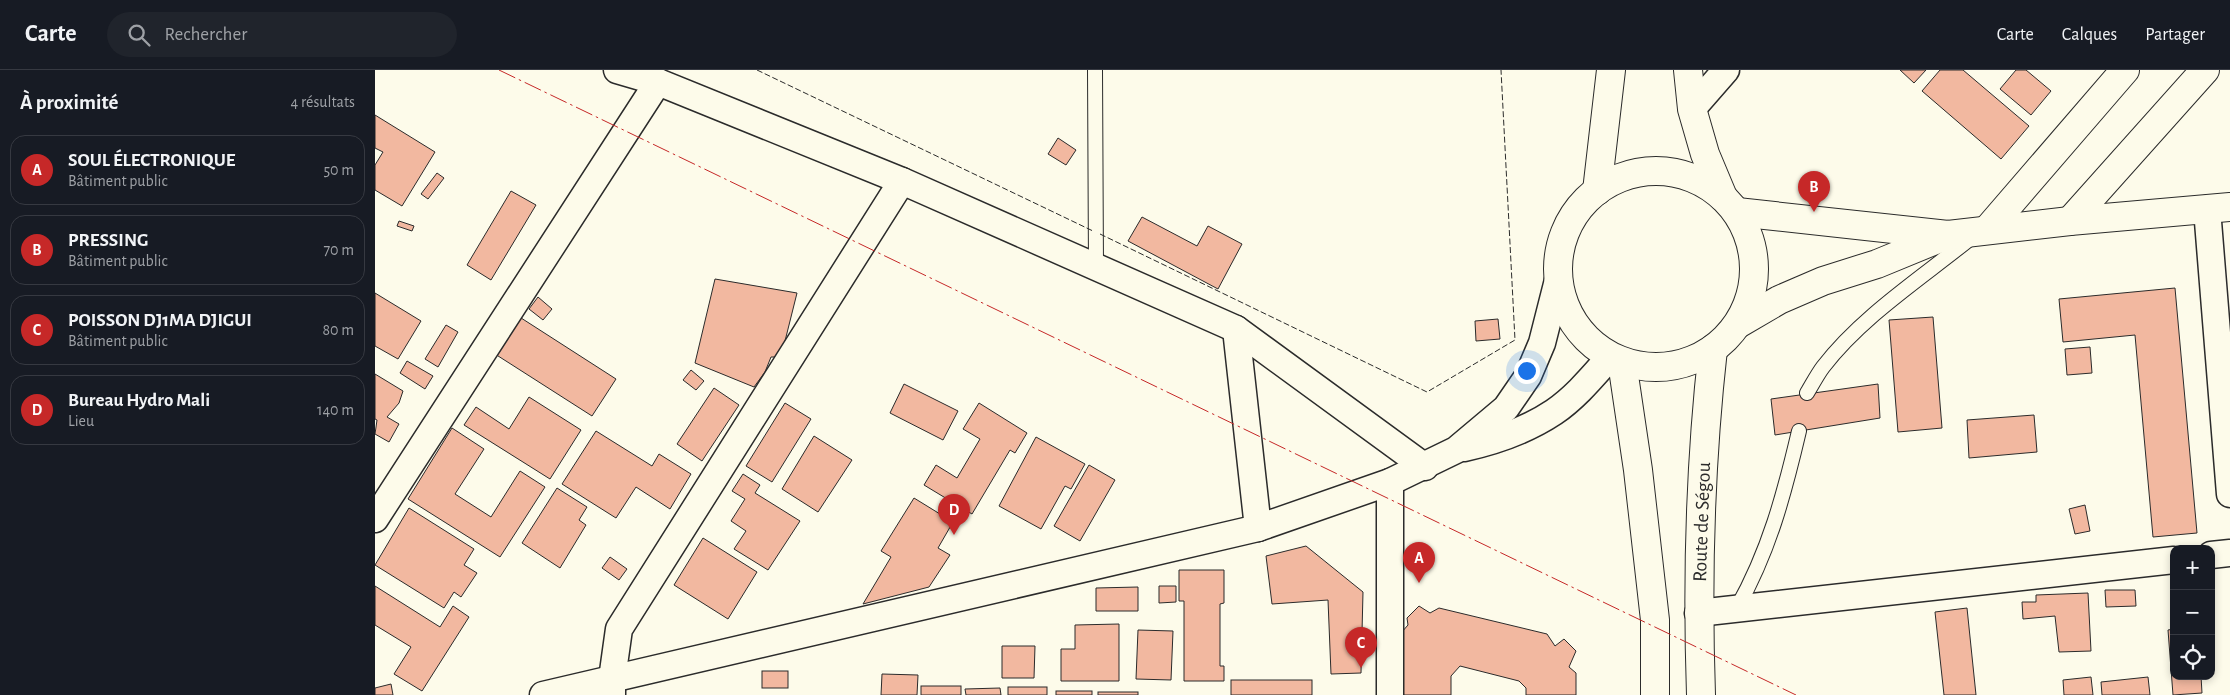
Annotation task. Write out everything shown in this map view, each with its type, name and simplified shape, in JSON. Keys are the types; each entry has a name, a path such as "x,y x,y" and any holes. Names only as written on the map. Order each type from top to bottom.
{"main road":[{"path":"1597,191 1611,70"},
{"path":"1688,70 1692,109 1705,154 1752,249 1753,288 1738,324"},
{"path":"1983,230 2125,70"},
{"path":"2070,221 2205,70"},
{"path":"1948,235 1730,204 1695,178 1662,171 1628,175 1597,191 1574,215 1560,246 1557,280 1566,311 1584,338 1616,360 1653,368 1685,364 1713,349 1738,324 1779,300 1823,281 1877,264 1948,235 2070,221 2219,208"},
{"name":"Route de Ségou","path":"1701,695 1698,613 1705,422 1713,349"},
{"path":"1616,360 1638,470 1655,620 1655,695"}],"street":[{"path":"617,70 658,82 902,181 1236,329 1425,467"},
{"path":"1692,109 1726,70"},
{"path":"375,518 658,82"},
{"path":"612,687 619,629 902,181"},
{"path":"2219,208 2230,494"},
{"path":"543,695 612,687 1258,528 1390,482 1425,467 1456,450 1507,408 1528,376 1542,343 1557,280"},
{"path":"1236,329 1258,528"},
{"path":"1456,450 1483,444 1519,431 1554,412 1616,360"},
{"path":"1390,482 1390,695"},
{"path":"2215,555 2230,553"},
{"path":"1698,613 2170,560"}],"lane":[{"path":"1095,70 1096,267"},
{"path":"1807,393 1822,368 1842,345 1875,314 1983,230"},
{"path":"1737,608 1755,577 1773,532 1799,431"}],"building":[{"path":"1900,70 1926,70 1914,83"},
{"path":"1940,70 1963,70 2029,126 2001,159 1922,91"},
{"path":"2016,70 2026,70 2051,91 2031,115 2000,89"},
{"path":"375,115 435,152 402,206 375,190 375,165 383,152 375,148"},
{"path":"1058,138 1076,150 1066,165 1048,154"},
{"path":"437,173 444,178 428,199 421,194"},
{"path":"511,191 536,205 491,280 467,265"},
{"path":"1142,217 1197,246 1208,226 1242,244 1218,289 1128,241"},
{"path":"399,221 414,226 412,231 397,226"},
{"path":"715,279 797,293 781,357 771,357 765,372 754,387 695,363"},
{"path":"2175,288 2197,533 2153,537 2135,335 2063,342 2059,299"},
{"path":"375,293 421,321 398,359 375,346"},
{"path":"538,297 552,309 543,320 529,309"},
{"path":"518,316 616,379 592,416 495,354"},
{"path":"1933,317 1942,428 1898,432 1889,320"},
{"path":"1498,319 1500,339 1476,341 1475,321"},
{"path":"446,325 458,332 438,367 425,359"},
{"path":"2090,347 2092,373 2067,375 2065,349"},
{"path":"407,361 433,376 425,389 400,373"},
{"path":"691,370 704,381 696,390 683,380"},
{"path":"375,374 403,391 399,403 387,417 399,424 389,442 375,434 377,420 375,419"},
{"path":"904,384 958,411 943,440 890,413"},
{"path":"1878,384 1880,418 1775,435 1771,399"},
{"path":"714,388 739,405 702,461 677,444"},
{"path":"529,397 581,430 550,479 464,425 476,407 509,429"},
{"path":"785,403 811,419 772,482 746,466"},
{"path":"979,403 1027,433 1015,453 1010,450 972,514 924,485 936,465 957,478 980,439 963,429"},
{"path":"2034,415 2037,452 1969,458 1967,420"},
{"path":"452,428 484,449 455,494 491,517 520,471 545,487 500,557 408,499"},
{"path":"596,431 652,466 659,454 691,474 670,509 636,487 616,518 562,484"},
{"path":"814,436 852,460 818,512 782,489"},
{"path":"1036,437 1085,464 1071,489 1065,486 1041,529 999,506"},
{"path":"1089,465 1115,480 1080,541 1054,526"},
{"path":"743,474 760,485 755,493 800,521 768,570 734,549 746,531 731,521 745,499 732,491"},
{"path":"557,488 587,507 579,520 586,525 560,568 522,543"},
{"path":"914,498 953,522 938,548 950,555 929,587 863,604 891,557 881,551"},
{"path":"2085,505 2090,531 2075,534 2069,509"},
{"path":"409,508 474,549 464,565 477,573 461,597 454,592 444,608 375,565"},
{"path":"703,538 757,572 728,619 674,585"},
{"path":"1306,546 1363,592 1361,673 1331,674 1328,600 1272,604 1266,556"},
{"path":"610,557 627,569 619,580 602,568"},
{"path":"1179,570 1224,570 1224,603 1220,604 1220,666 1224,666 1224,681 1184,681 1184,601 1179,601"},
{"path":"375,586 440,627 453,606 469,617 422,691 394,674 411,647 375,625"},
{"path":"1159,586 1176,586 1176,602 1159,603"},
{"path":"1138,587 1138,611 1096,611 1096,588"},
{"path":"2105,590 2135,590 2136,606 2106,607"},
{"path":"2088,593 2091,651 2059,652 2055,616 2023,619 2022,602 2036,602 2036,595"},
{"path":"1419,606 1430,613 1439,608 1547,634 1555,646 1564,639 1576,651 1569,667 1576,673 1576,695 1526,695 1526,688 1519,681 1460,666 1451,676 1451,695 1401,695 1401,633 1408,625 1407,618"},
{"path":"1967,608 1976,695 1944,695 1935,612"},
{"path":"1119,624 1119,681 1061,681 1061,649 1075,649 1075,625"},
{"path":"1138,630 1173,631 1171,680 1136,679"},
{"path":"2168,630 2170,630 2170,656"},
{"path":"1002,646 1035,646 1034,678 1002,678"},
{"path":"762,671 788,671 788,688 762,688"},
{"path":"882,674 918,675 917,695 881,695"},
{"path":"2091,677 2093,695 2064,695 2063,680"},
{"path":"2148,677 2150,695 2102,695 2101,682"},
{"path":"1231,680 1312,680 1312,695 1231,695"},
{"path":"2172,680 2201,680 2202,693 2173,695"},
{"path":"391,684 393,695 375,695 375,688"},
{"path":"921,686 961,686 961,695 921,695"},
{"path":"1008,687 1047,687 1047,695 1008,695"},
{"path":"1000,688 1001,695 966,695 965,689"},
{"path":"1056,691 1092,691 1092,695 1056,695"},
{"path":"1098,692 1138,692 1138,695 1098,695"}],"fence":[{"path":"757,70 1093,231"},
{"path":"1100,234 1427,392 1515,340 1501,70"}],"power":[{"path":"499,70 1796,695"}],"place":[{"name":"PRESSING","path":"1814,212"},
{"name":"Bureau Hydro Mali","path":"954,535"},
{"name":"SOUL ÉLECTRONIQUE","path":"1419,583"},
{"name":"POISSON DJ1MA DJIGUI","path":"1361,668"}]}
